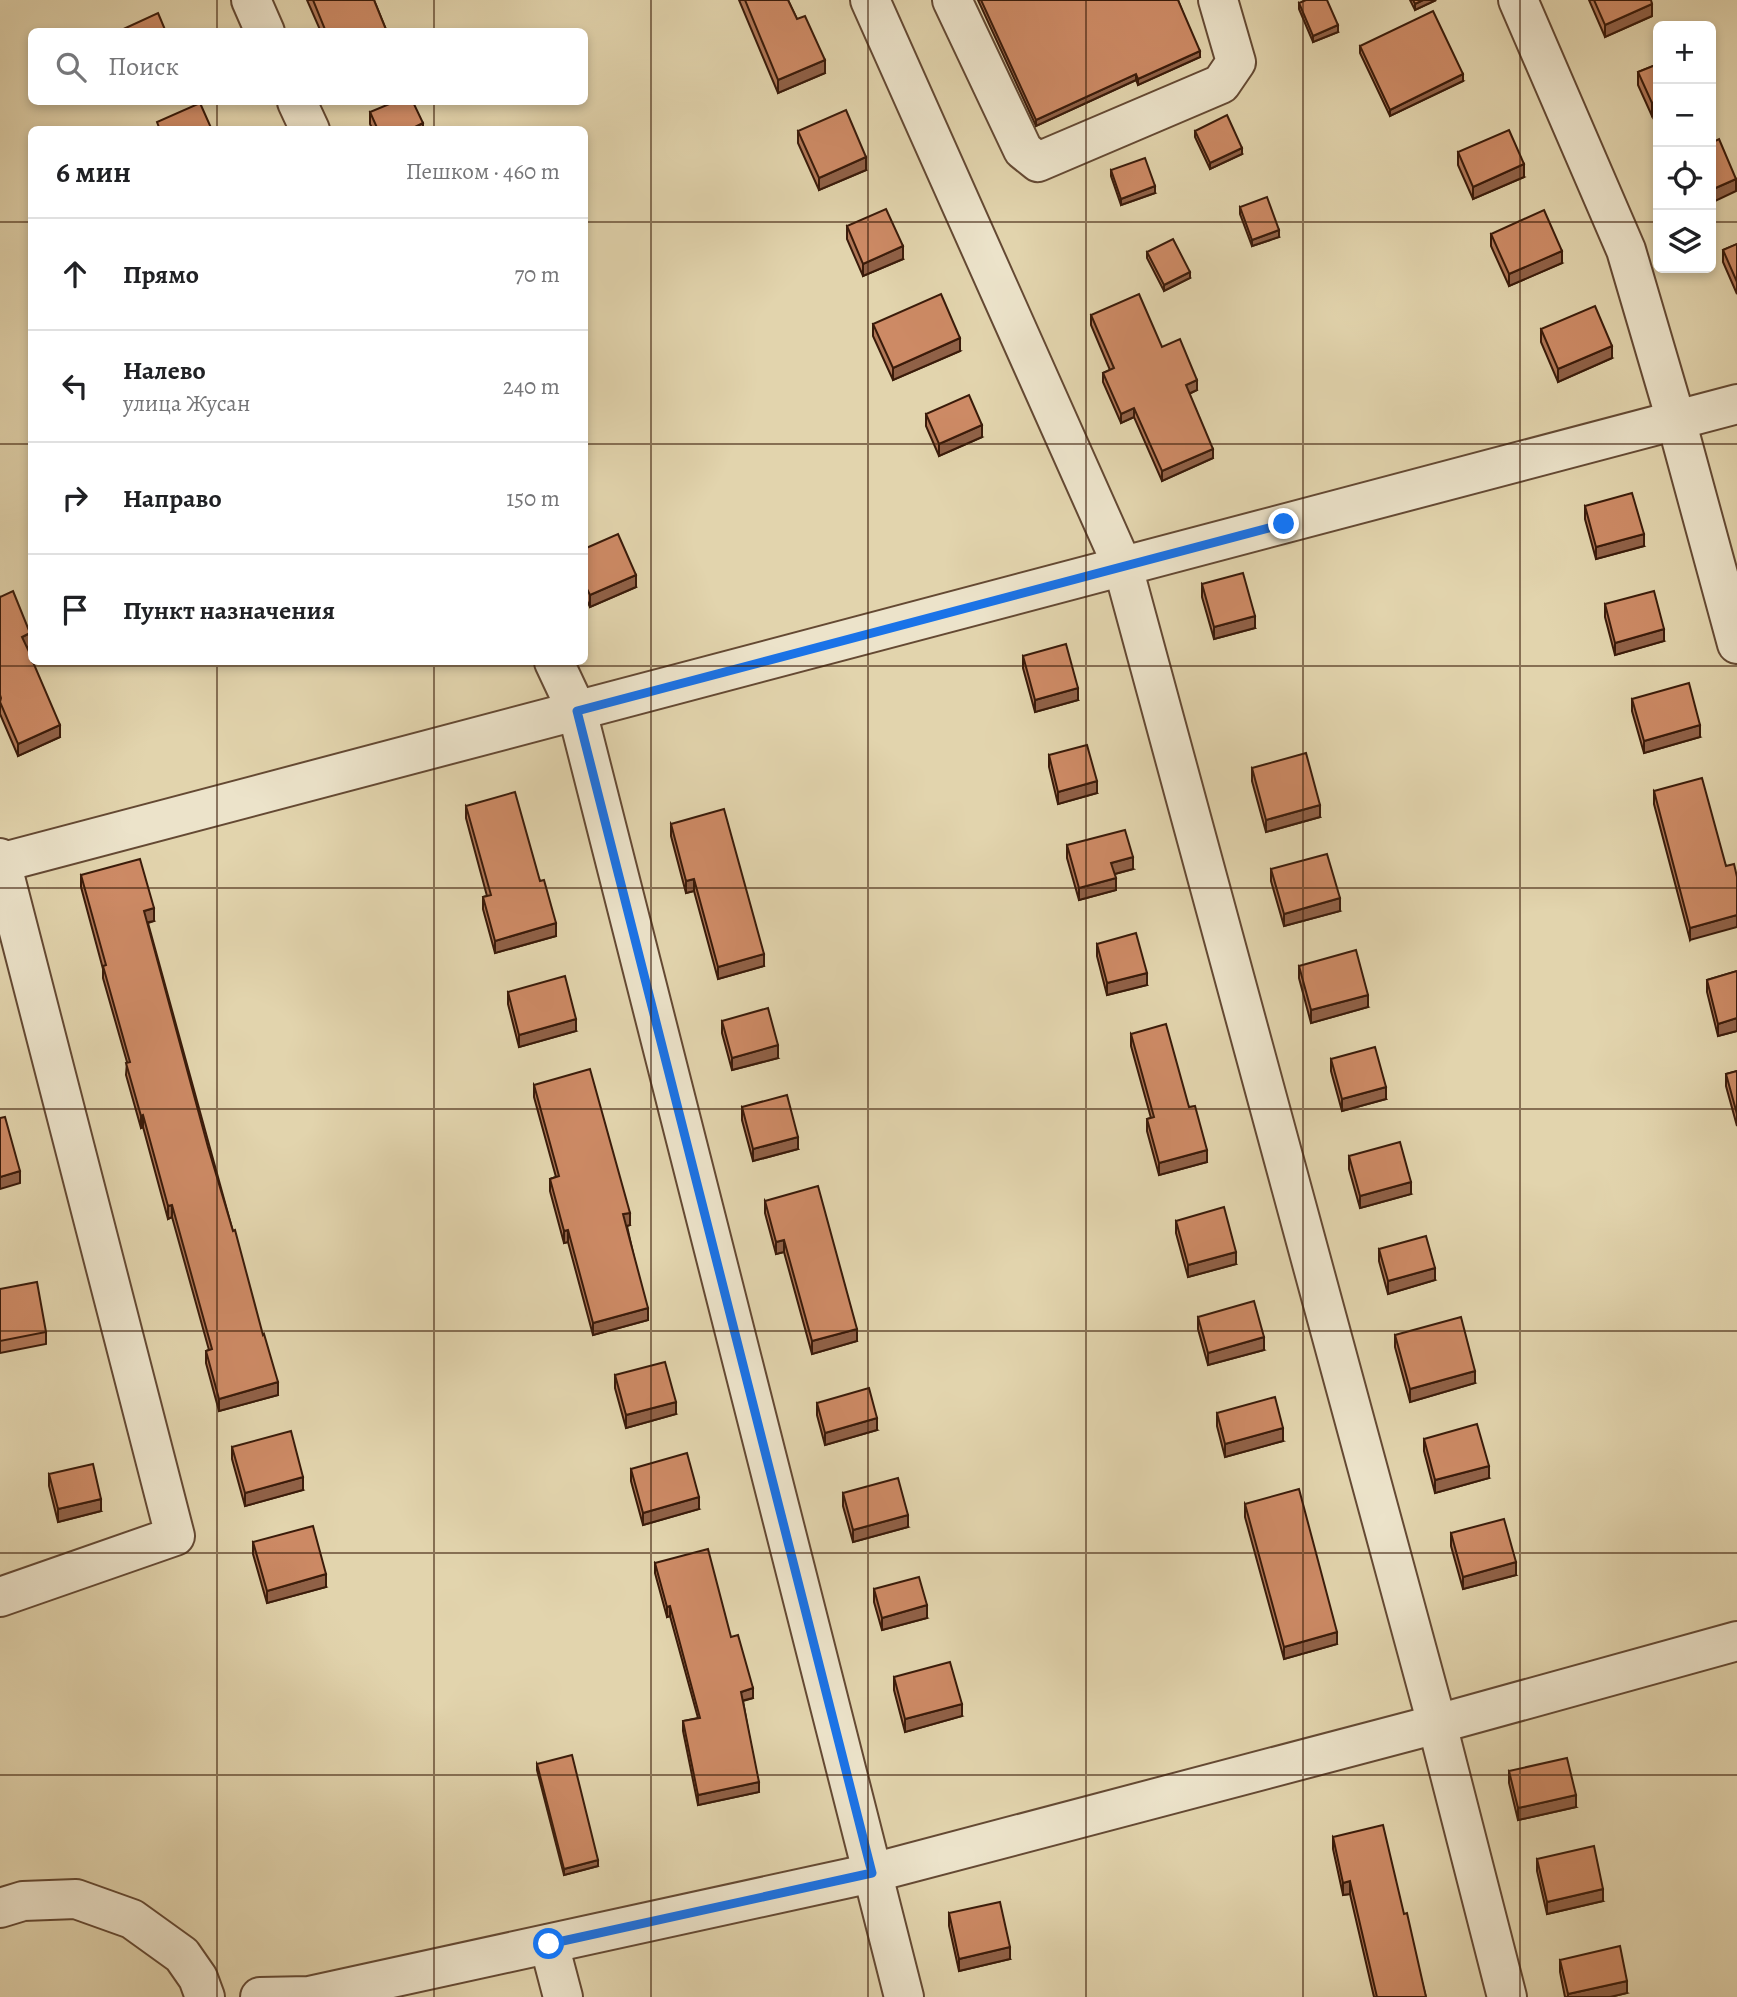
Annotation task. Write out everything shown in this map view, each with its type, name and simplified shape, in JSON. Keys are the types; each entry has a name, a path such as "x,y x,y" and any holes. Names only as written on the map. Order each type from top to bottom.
{"street":[{"path":"251,0 263,28"},
{"path":"870,0 1123,567 1437,1724 1507,1997"},
{"path":"952,0 1023,150 1038,162 1221,84 1236,62 1218,0"},
{"path":"1518,0 1626,250 1737,644"},
{"path":"298,105 308,126"},
{"path":"0,1597 175,1536 1,862 1737,404"},
{"path":"555,665 577,711 904,1997"},
{"path":"260,1997 309,1997 872,1873 1437,1724 1737,1641"},
{"path":"8,1900 76,1899 132,1919 182,1955 201,1987 246,1997"},
{"path":"549,1944 562,1997"}],"building":[{"path":"313,0 374,0 385,28 324,28"},
{"path":"745,0 788,0 797,19 805,16 825,60 778,80"},
{"path":"981,0 1178,0 1200,51 1138,79 1136,74 1036,120"},
{"path":"1306,0 1327,0 1338,25 1313,36 1299,3"},
{"path":"1594,0 1651,0 1652,4 1605,25"},
{"path":"1433,11 1463,74 1390,110 1360,46"},
{"path":"158,13 164,28 126,28"},
{"path":"1653,66 1653,103 1652,103 1638,72"},
{"path":"201,105 210,126 158,126 157,122"},
{"path":"387,105 414,105 423,123 417,126 376,126 370,112"},
{"path":"846,110 866,157 819,178 798,131"},
{"path":"1227,115 1242,148 1210,163 1195,131"},
{"path":"1509,130 1524,164 1473,187 1458,152"},
{"path":"1719,139 1736,179 1716,188 1716,147 1716,140"},
{"path":"1145,158 1155,186 1121,199 1111,170"},
{"path":"1267,197 1279,230 1252,240 1240,207"},
{"path":"886,209 903,246 863,264 847,226"},
{"path":"1544,210 1562,251 1509,274 1491,234"},
{"path":"1173,239 1190,272 1164,285 1147,252"},
{"path":"1737,244 1737,282 1723,250"},
{"path":"941,294 960,338 893,368 873,324"},
{"path":"1139,294 1162,347 1180,339 1197,380 1186,385 1213,449 1162,471 1134,408 1121,414 1103,373 1114,368 1091,315"},
{"path":"1595,306 1612,346 1558,369 1541,329"},
{"path":"969,395 982,425 939,444 926,414"},
{"path":"1632,493 1644,534 1596,547 1585,506"},
{"path":"618,534 636,575 590,595 588,547"},
{"path":"1243,573 1255,616 1214,627 1202,584"},
{"path":"13,591 28,628 28,634 22,637 28,650 28,665 34,665 60,725 18,744 0,702 0,597"},
{"path":"1654,591 1664,629 1615,643 1605,604"},
{"path":"1066,644 1078,688 1035,700 1023,656"},
{"path":"1689,683 1700,725 1644,741 1632,699"},
{"path":"1087,745 1097,781 1058,792 1049,755"},
{"path":"1306,753 1320,805 1266,820 1252,768"},
{"path":"1702,778 1726,866 1734,864 1737,877 1737,915 1690,928 1654,791"},
{"path":"515,792 540,881 544,880 556,923 495,941 483,897 491,895 466,806"},
{"path":"724,809 764,954 718,967 694,879 686,881 671,824"},
{"path":"1125,830 1133,857 1111,863 1116,878 1079,888 1067,845"},
{"path":"1327,854 1340,898 1284,914 1271,869"},
{"path":"140,859 154,908 144,911 208,1147 233,1231 235,1230 278,1382 219,1399 206,1351 212,1349 172,1205 168,1206 126,1063 130,1062 81,875"},
{"path":"1136,933 1147,973 1107,983 1097,944"},
{"path":"1356,950 1368,995 1311,1010 1299,966"},
{"path":"1737,971 1737,1018 1718,1024 1707,980"},
{"path":"565,976 576,1019 519,1035 508,992"},
{"path":"768,1008 778,1045 732,1058 722,1021"},
{"path":"1166,1024 1189,1107 1195,1106 1207,1150 1159,1163 1147,1119 1154,1117 1131,1034"},
{"path":"1375,1047 1386,1087 1342,1099 1331,1059"},
{"path":"590,1069 630,1213 623,1214 648,1308 593,1323 568,1230 564,1231 550,1179 559,1176 534,1085"},
{"path":"1737,1071 1737,1114 1726,1074"},
{"path":"787,1095 798,1137 753,1149 742,1107"},
{"path":"5,1117 20,1171 0,1177 0,1118"},
{"path":"1400,1142 1411,1182 1360,1196 1349,1156"},
{"path":"818,1186 857,1329 812,1341 784,1240 776,1242 765,1201"},
{"path":"1224,1207 1236,1252 1188,1265 1176,1221"},
{"path":"1426,1236 1435,1268 1388,1281 1379,1249"},
{"path":"37,1282 46,1332 0,1341 0,1289"},
{"path":"1254,1301 1264,1337 1208,1353 1198,1317"},
{"path":"1461,1317 1475,1371 1410,1389 1395,1335"},
{"path":"665,1362 676,1402 626,1415 615,1375"},
{"path":"869,1388 877,1418 825,1433 817,1403"},
{"path":"1275,1397 1283,1428 1225,1444 1217,1413"},
{"path":"1477,1424 1489,1466 1435,1480 1424,1439"},
{"path":"291,1431 303,1477 245,1493 232,1447"},
{"path":"687,1453 699,1497 643,1513 631,1469"},
{"path":"93,1464 101,1499 58,1509 49,1474"},
{"path":"898,1478 908,1515 853,1530 843,1493"},
{"path":"1299,1489 1337,1632 1284,1647 1245,1504"},
{"path":"1504,1519 1516,1562 1463,1577 1451,1533"},
{"path":"313,1526 326,1574 267,1591 253,1542"},
{"path":"708,1549 731,1637 738,1635 753,1688 741,1692 759,1782 698,1795 683,1721 700,1718 670,1606 667,1607 655,1563"},
{"path":"919,1577 927,1605 882,1618 874,1589"},
{"path":"950,1662 962,1704 905,1719 894,1677"},
{"path":"572,1755 598,1860 564,1869 537,1764"},
{"path":"1567,1758 1576,1795 1518,1808 1509,1771"},
{"path":"1383,1825 1426,1997 1377,1997 1350,1881 1343,1883 1333,1837"},
{"path":"1594,1846 1603,1889 1547,1902 1537,1859"},
{"path":"1000,1902 1010,1947 959,1959 949,1913"},
{"path":"1620,1946 1627,1981 1568,1994 1560,1960"}],"route":[{"path":"549,1944 872,1873 577,711 1284,524"}]}
